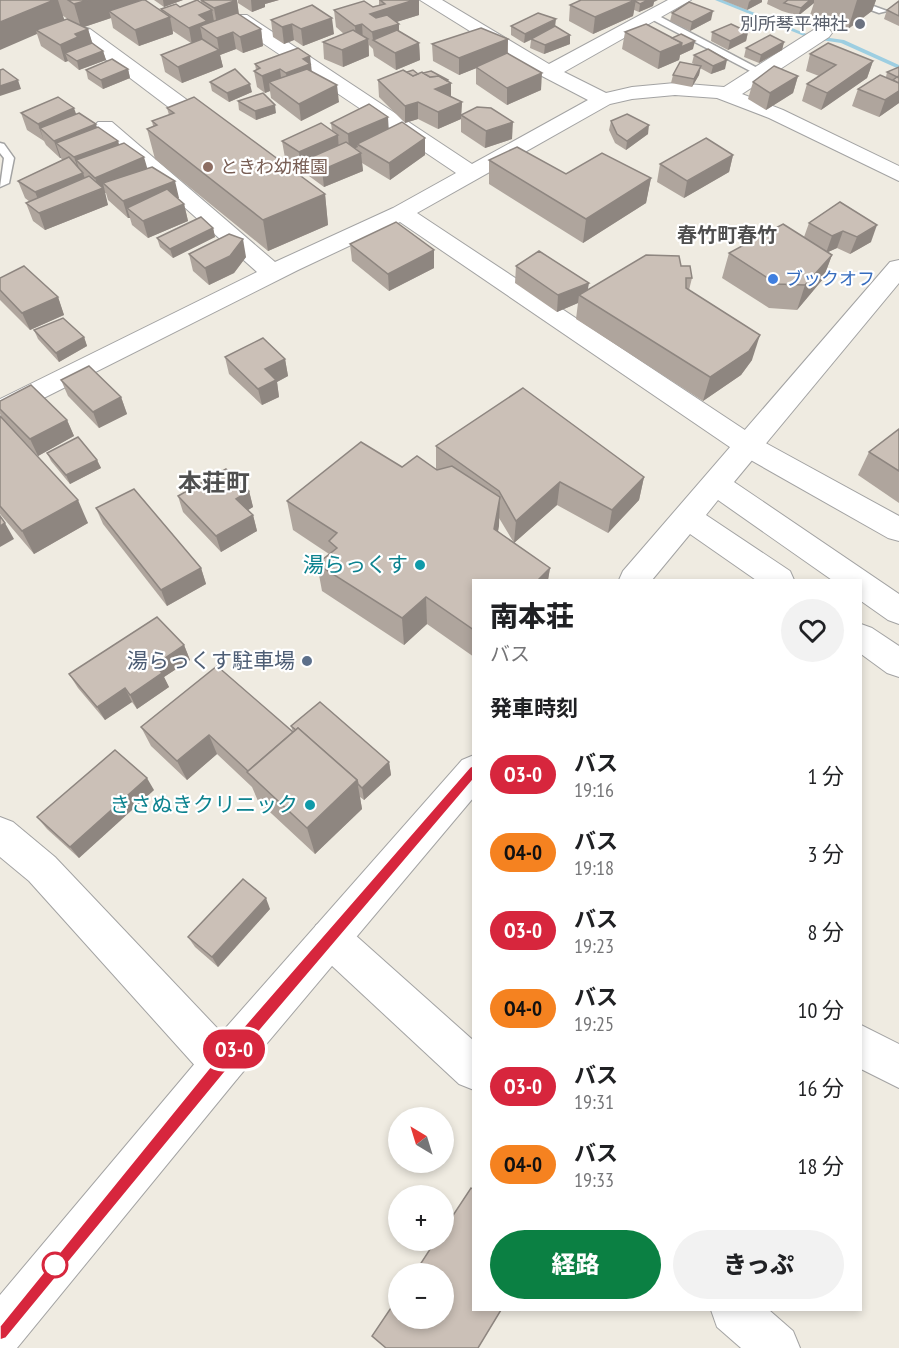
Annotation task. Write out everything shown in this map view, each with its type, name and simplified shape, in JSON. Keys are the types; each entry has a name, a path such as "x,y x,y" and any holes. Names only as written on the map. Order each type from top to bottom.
{"street":[{"path":"429,0 549,72 603,100"},
{"path":"549,72 682,0"},
{"path":"240,19 472,174"},
{"path":"83,33 236,147"},
{"path":"726,95 822,33"},
{"path":"0,411 273,273 341,231 401,213 603,100 632,93 675,89 726,95 776,114 896,170"},
{"path":"105,126 273,273"},
{"path":"401,213 750,447 899,530"},
{"path":"635,579 750,447 843,331 899,267"},
{"path":"717,485 854,579"},
{"path":"688,518 778,579"},
{"path":"862,586 899,611"},
{"path":"862,638 899,663"},
{"path":"0,1332 222,1064 472,773"},
{"path":"0,834 42,869 222,1064"},
{"path":"330,938 472,1067"},
{"path":"862,1047 899,1067"},
{"path":"735,1311 776,1348"}],"lane":[{"path":"848,0 882,11"},
{"path":"654,17 760,72"},
{"path":"0,146 9,158 3,183 0,184"}],"building":[{"path":"0,0 54,0 0,22"},
{"path":"68,0 88,0 74,4"},
{"path":"142,0 170,17 135,30 109,11"},
{"path":"197,0 212,10 199,15 207,21 189,28 161,9 176,4 180,7"},
{"path":"201,0 237,0 214,8"},
{"path":"380,0 414,0 370,14 376,18 387,15 399,24 372,32 362,24 355,26 334,10 364,1 373,7 385,4"},
{"path":"581,0 635,0 595,17 570,5"},
{"path":"636,0 648,0 640,4"},
{"path":"788,0 810,0 801,8 784,3"},
{"path":"899,1 899,16 887,10"},
{"path":"689,2 713,11 692,22 672,13"},
{"path":"312,5 332,18 301,29 292,24 282,27 271,20"},
{"path":"237,13 261,29 240,37 233,32 217,38 200,26"},
{"path":"538,13 556,19 525,34 511,26"},
{"path":"67,19 88,29 75,34 78,37 60,45 36,30"},
{"path":"646,24 682,43 660,52 625,32"},
{"path":"731,24 748,32 730,41 712,32"},
{"path":"555,26 570,35 545,45 531,39"},
{"path":"481,28 508,39 459,58 432,44"},
{"path":"353,30 368,39 342,50 323,42"},
{"path":"397,30 419,43 395,53 373,40"},
{"path":"681,34 695,41 681,47 682,43 672,38"},
{"path":"770,35 784,42 761,55 746,48"},
{"path":"202,39 219,50 178,67 161,55"},
{"path":"92,43 103,51 77,61 65,53"},
{"path":"828,43 873,61 827,93 807,84 836,65 810,54"},
{"path":"298,48 310,56 303,59 310,64 286,73 280,69 262,76 254,71 260,68 255,64"},
{"path":"708,49 727,60 713,66 694,55"},
{"path":"507,53 542,73 507,88 476,67"},
{"path":"112,59 128,69 101,80 86,70"},
{"path":"680,62 701,66 694,79 673,75"},
{"path":"774,66 798,76 770,93 753,82"},
{"path":"899,67 897,77 887,72"},
{"path":"3,69 18,80 0,86 0,70"},
{"path":"235,69 250,84 227,93 210,82"},
{"path":"307,69 337,85 299,104 269,82"},
{"path":"403,70 413,76 422,72 430,77 439,76 451,83 435,89 462,102 438,112 418,102 405,106 378,80"},
{"path":"413,70 418,74 413,76 407,72"},
{"path":"431,71 448,80 439,76 430,77 423,73"},
{"path":"880,75 899,83 899,91 885,100 858,89"},
{"path":"263,93 275,105 255,111 238,101"},
{"path":"58,97 74,108 38,124 21,113"},
{"path":"194,97 325,194 263,220 147,129 157,125 152,121 174,113 167,108"},
{"path":"369,104 388,117 348,134 331,123"},
{"path":"477,107 491,108 513,122 486,131 461,115"},
{"path":"79,113 96,124 54,141 40,128"},
{"path":"627,114 649,125 627,141 617,134 611,121"},
{"path":"402,122 425,138 389,163 357,144"},
{"path":"321,123 338,135 299,152 282,141"},
{"path":"98,127 118,141 74,157 56,143"},
{"path":"706,138 733,155 687,181 660,164"},
{"path":"346,142 361,153 322,170 307,159"},
{"path":"124,143 144,157 95,178 76,160"},
{"path":"517,147 566,174 602,153 651,178 586,219 489,160"},
{"path":"69,157 83,173 35,192 18,181"},
{"path":"152,167 175,181 123,201 103,183"},
{"path":"89,176 103,188 39,213 26,203"},
{"path":"167,189 184,204 143,221 127,208"},
{"path":"840,202 877,225 857,237 843,231 832,236 809,223"},
{"path":"201,217 213,228 170,249 157,238"},
{"path":"396,222 434,250 388,274 350,244"},
{"path":"783,224 832,255 805,285 777,284 729,253"},
{"path":"229,234 243,239 230,256 205,268 189,254"},
{"path":"539,251 589,283 558,295 516,266"},
{"path":"646,255 679,256 681,266 690,266 692,278 686,278 686,288 760,335 749,351 710,377 579,295"},
{"path":"24,266 58,297 22,313 0,290 0,278"},
{"path":"63,318 84,337 56,353 34,330"},
{"path":"263,338 285,359 265,369 276,380 258,389 225,357"},
{"path":"89,366 121,397 93,412 61,380"},
{"path":"31,385 67,420 30,439 0,409 0,401"},
{"path":"523,388 644,477 612,510 560,482 516,521 499,491 436,446"},
{"path":"0,416 78,500 22,531 0,506"},
{"path":"899,429 899,471 869,452"},
{"path":"78,437 97,460 66,475 47,453"},
{"name":"湯らっくす","path":"361,442 402,467 417,456 437,470 452,466 500,497 494,529 550,568 539,579 472,579 472,629 426,597 402,618 317,564 337,548 329,541 337,533 287,501"},
{"path":"226,469 249,491 236,499 253,515 216,536 178,496"},
{"path":"134,489 201,568 161,590 96,508"},
{"path":"0,516 5,523 0,526"},
{"path":"157,617 184,645 155,665 162,673 130,695 125,688 97,707 69,674"},
{"path":"217,666 293,732 248,771 209,735 177,761 141,727"},
{"path":"320,702 389,762 362,788 357,780 298,728 296,730 291,726"},
{"path":"298,728 357,780 307,828 247,772"},
{"path":"115,750 147,778 70,847 37,817"},
{"path":"243,879 266,898 212,957 188,937"},
{"path":"472,1189 472,1311 500,1311 478,1348 386,1348 372,1336 388,1312 388,1329 454,1329 454,1263 421,1263 429,1251 454,1251 454,1214"}],"waterway":[{"path":"718,0 806,35"},
{"path":"823,39 842,41 899,67"}],"bus line":[{"name":"O3-0","path":"0,1332 234,1050 472,773"}],"place":[{"name":"別所琴平神社","path":"860,24"},
{"name":"ときわ幼稚園","path":"208,167"},
{"name":"ブックオフ","path":"773,279"},
{"name":"湯らっくす","path":"420,565"},
{"name":"湯らっくす駐車場","path":"307,661"},
{"name":"きさぬきクリニック","path":"310,805"}],"district":[{"name":"春竹町春竹","path":"727,235"},
{"name":"本荘町","path":"214,483"}]}
